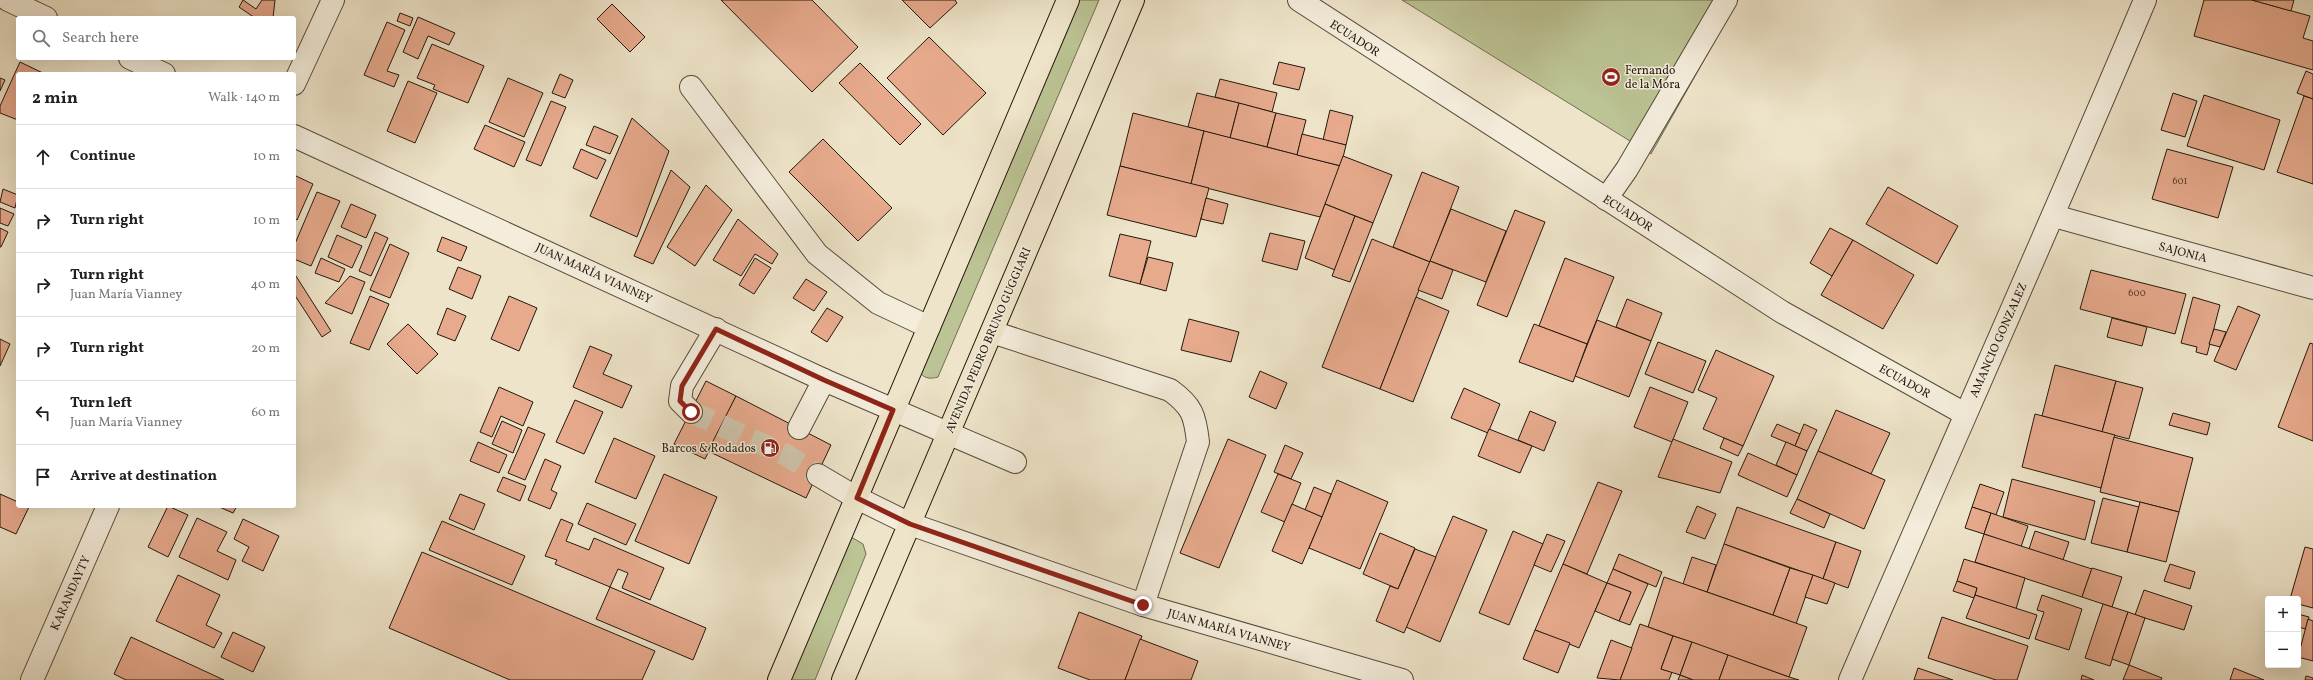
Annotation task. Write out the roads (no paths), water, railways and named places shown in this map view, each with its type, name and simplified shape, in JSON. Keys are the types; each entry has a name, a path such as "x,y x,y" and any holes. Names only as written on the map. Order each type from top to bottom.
{"main road":[{"path":"779,680 1068,0"},
{"name":"AVENIDA PEDRO BRUNO GUGGIARI","path":"843,680 1133,0"}],"street":[{"path":"8,0 42,16"},
{"path":"296,80 333,0"},
{"name":"ECUADOR","path":"1299,0 1782,312 1965,414"},
{"path":"1606,199 1627,169 1726,0"},
{"name":"AMANCIO GONZALEZ","path":"1850,680 1965,414 2054,216 2145,0"},
{"path":"134,60 160,72"},
{"path":"691,87 817,254 878,303 929,327"},
{"name":"JUAN MARÍA VIANNEY","path":"296,137 824,380 948,435 1015,462"},
{"name":"SAJONIA","path":"2054,216 2313,288"},
{"path":"691,412 680,401 682,386 716,329"},
{"path":"992,332 1170,390 1186,402 1196,420 1198,442 1143,605"},
{"path":"799,428 824,380"},
{"name":"JUAN MARÍA VIANNEY","path":"818,475 857,498 910,524 1143,605 1402,680"},
{"name":"KARANDAYTY","path":"32,680 107,508"}],"tunnel":[{"path":"691,412 786,455 818,475"}],"place":[{"name":"Fernando de la Mora","path":"1611,77"},
{"name":"Barcos & Rodados","path":"770,448"}]}
